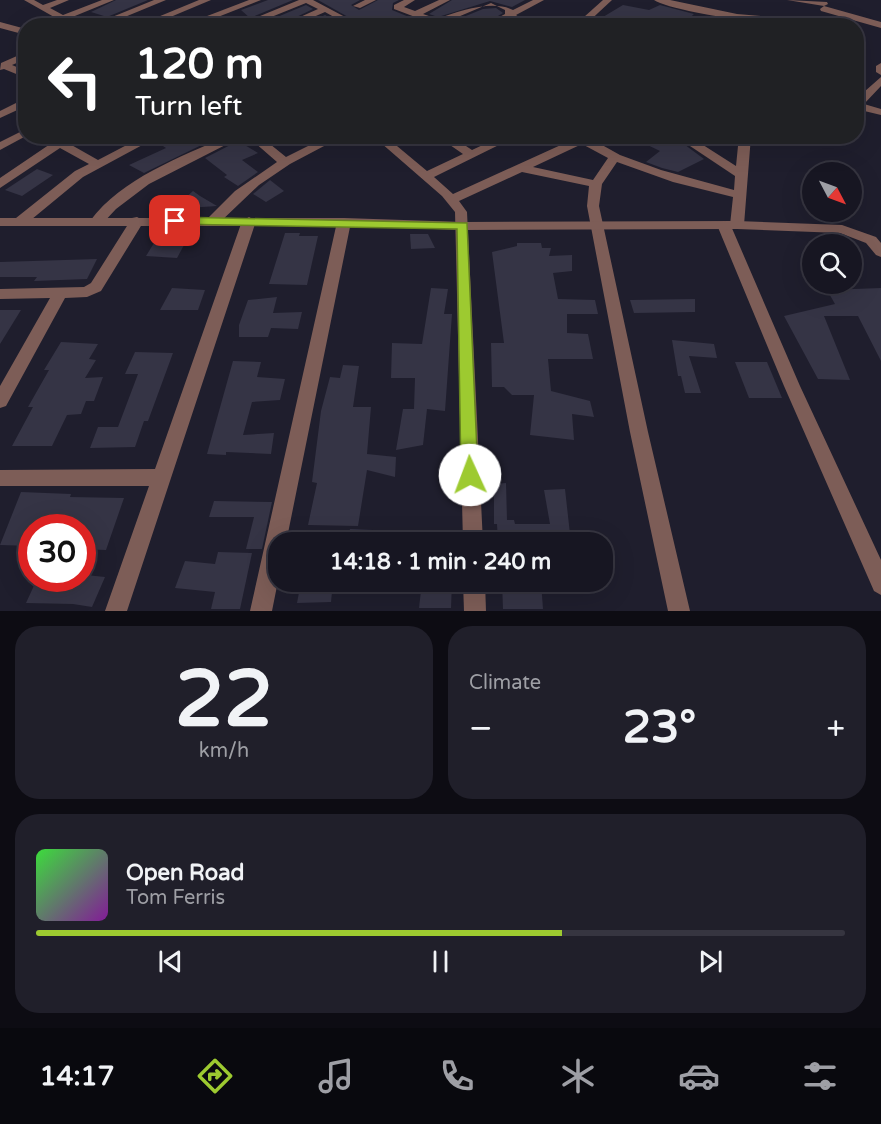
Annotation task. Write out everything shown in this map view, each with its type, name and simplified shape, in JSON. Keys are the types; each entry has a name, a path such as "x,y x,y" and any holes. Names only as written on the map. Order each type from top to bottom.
{"street":[{"path":"28,0 65,17 110,0"},
{"path":"45,7 65,0"},
{"path":"115,18 162,0"},
{"path":"159,18 207,0"},
{"path":"202,18 227,6 257,0"},
{"path":"262,18 306,0 343,18"},
{"path":"357,6 372,0"},
{"path":"411,0 396,8 430,18"},
{"path":"417,13 446,0"},
{"path":"502,18 540,0"},
{"path":"591,18 608,0"},
{"path":"658,0 746,18"},
{"path":"791,0 824,4 860,18"},
{"path":"458,18 493,1 509,9 509,14 515,18"},
{"path":"727,3 737,17"},
{"path":"227,6 238,18"},
{"path":"304,18 326,9"},
{"path":"864,19 881,26"},
{"path":"0,25 18,30"},
{"path":"864,28 881,26"},
{"path":"4,63 18,71"},
{"path":"881,66 881,71"},
{"path":"864,98 881,80"},
{"path":"0,114 18,105"},
{"path":"864,108 881,112"},
{"path":"0,147 18,137"},
{"path":"0,184 59,144"},
{"path":"70,144 97,164"},
{"path":"21,221 54,193 97,164 138,144"},
{"path":"97,221 110,207 152,177 221,144"},
{"path":"262,144 285,162"},
{"path":"213,221 228,202 285,162 322,144"},
{"path":"388,144 426,176 461,212 472,532"},
{"path":"455,144 472,155"},
{"path":"426,176 495,144"},
{"path":"451,200 567,144"},
{"path":"590,144 614,158 687,183 741,195"},
{"path":"693,144 742,175"},
{"path":"742,144 741,195 730,225 792,386 881,584"},
{"path":"614,158 597,184 593,206 679,611"},
{"path":"520,168 597,184"},
{"path":"0,294 87,292 96,287 137,221"},
{"path":"116,611 249,221"},
{"path":"0,222 249,221 463,226 730,225 842,228 871,240 881,252"},
{"path":"261,611 344,222"},
{"path":"0,401 60,294"},
{"path":"1,480 162,477"},
{"path":"474,592 475,611"}],"building":[{"path":"116,0 148,0 107,17 91,12"},
{"path":"268,0 293,0 250,18 241,10"},
{"path":"318,0 360,0 351,5 359,10 378,0 399,0 393,3 392,10 412,18 350,18"},
{"path":"452,0 525,0 512,7 490,1 438,17 429,14"},
{"path":"306,5 313,9 294,18 275,18"},
{"path":"623,5 649,10 660,5 694,14 690,18 601,18"},
{"path":"496,8 503,13 495,18 461,18 483,9"},
{"path":"160,144 204,144 144,173 129,165 166,148"},
{"path":"232,144 243,144 258,153 242,160 258,172 238,186 224,177 227,175 205,158"},
{"path":"646,144 684,144 704,159 678,172 646,162 660,151"},
{"path":"37,169 53,175 22,196 5,190"},
{"path":"270,180 284,191 266,202 253,194"},
{"path":"193,191 200,196 217,206 173,209"},
{"path":"285,233 318,236 307,285 269,284"},
{"path":"410,234 428,234 435,248 411,249"},
{"path":"159,235 189,236 177,258 146,256"},
{"path":"517,243 541,243 542,248 551,248 549,256 572,255 572,271 553,273 558,299 595,300 598,314 567,314 567,333 588,334 593,359 548,359 551,391 590,401 594,417 572,414 574,440 530,435 534,395 512,395 504,387 492,387 491,343 504,343 492,252 517,246"},
{"path":"97,259 87,279 34,281 37,277 0,277 0,262"},
{"path":"172,288 205,290 198,310 160,310"},
{"path":"431,288 448,289 444,314 452,314 445,411 427,409 423,445 396,450 403,409 414,409 415,378 391,378 392,343 422,344"},
{"path":"881,288 881,361 858,316 824,316 850,380 818,379 784,316 835,304 829,294 862,294 862,289"},
{"path":"277,297 273,313 302,312 298,329 271,328 268,337 239,337 239,325 248,300"},
{"path":"695,299 695,312 634,313 630,300"},
{"path":"0,310 21,310 0,344"},
{"path":"672,340 714,344 717,358 689,356 701,393 685,393 681,376 678,376"},
{"path":"61,342 98,344 89,359 96,360 85,378 103,377 94,401 86,401 81,414 67,415 52,446 12,446 33,407 28,407 49,370 44,370"},
{"path":"135,352 173,353 148,421 144,421 135,447 90,448 98,427 118,427 138,374 125,374"},
{"path":"233,361 261,362 257,377 285,379 280,400 252,402 243,435 274,433 271,454 226,452 226,455 207,454"},
{"path":"735,362 767,362 782,398 749,398"},
{"path":"343,365 359,366 353,407 371,407 367,454 396,457 395,477 367,470 358,526 308,525 317,483 312,482 321,411 330,377 340,378"},
{"path":"506,483 507,520 514,520 515,524 550,524 544,490 565,489 570,532 497,532 497,524 494,524 494,484"},
{"path":"21,492 71,494 70,497 124,498 106,550 96,550 96,514 18,514 18,546 0,545"},
{"path":"214,501 272,502 262,549 246,549 254,517 209,517"},
{"path":"350,529 395,531 395,532 349,532"},
{"path":"218,552 252,553 240,609 211,609 215,592 175,588 185,561 215,564"},
{"path":"96,576 105,577 92,607 73,604 26,603 31,592 96,592"},
{"path":"299,592 332,592 331,602 297,603"},
{"path":"421,592 452,592 451,608 419,608"},
{"path":"502,592 542,592 543,609 503,609"}],"route":[{"path":"175,221 344,222 463,226 470,475"}]}
